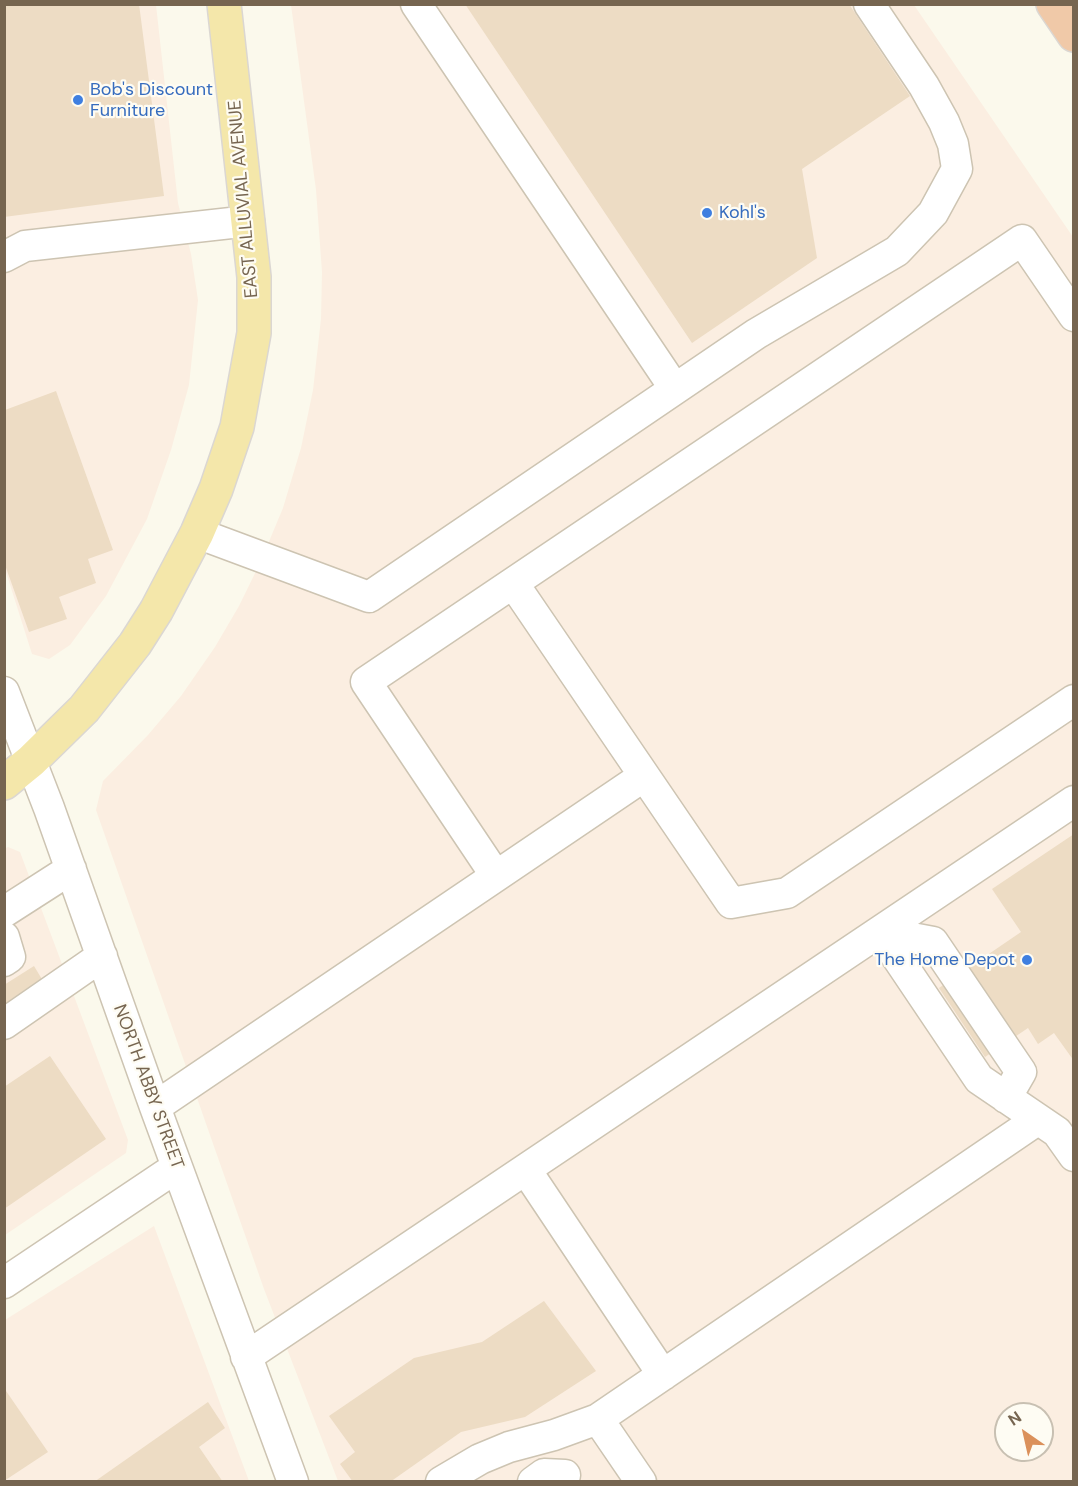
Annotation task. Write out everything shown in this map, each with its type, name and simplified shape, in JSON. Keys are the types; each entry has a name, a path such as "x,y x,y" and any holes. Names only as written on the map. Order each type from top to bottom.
{"highway":[{"path":"1053,4 1074,34"}],"main road":[{"name":"EAST ALLUVIAL AVENUE","path":"4,783 32,761 84,709 135,644 156,611 197,533 216,489 237,427 254,333 254,277 224,4"}],"street":[{"path":"416,4 675,389"},
{"path":"197,533 369,597 756,334 897,251 933,213 957,170 953,144 944,122 924,86 869,4"},
{"path":"4,257 25,246 249,221"},
{"path":"496,876 366,682 1022,240 1074,316"},
{"path":"513,583 731,903 787,893 1074,700"},
{"name":"NORTH ABBY STREET","path":"4,692 32,761 155,1107 293,1482"},
{"path":"155,1107 644,776"},
{"path":"246,1357 1074,801"},
{"path":"4,912 71,869"},
{"path":"880,932 979,1080 1057,1132 1074,1156"},
{"path":"880,932 933,942 1021,1072 1006,1098"},
{"path":"4,937 10,957 4,961"},
{"path":"4,1024 102,956"},
{"path":"441,1482 480,1459 509,1447 554,1435 598,1419 1037,1120"},
{"path":"4,1283 177,1167"},
{"path":"526,1170 663,1375"},
{"path":"598,1419 641,1482"},
{"path":"533,1482 544,1474 563,1479"}],"shaded area":[{"path":"4,5 156,5 178,203 191,254 198,300 189,385 171,450 147,519 106,596 70,645 49,659 32,654 5,569"},
{"path":"291,5 914,5 1073,237 1073,1481 338,1481 264,1289 96,810 103,781 148,735 181,696 215,647 260,563 283,508 301,448 313,390 321,319 322,272 316,190"},
{"path":"8,847 20,852 128,1140 126,1153 5,1235 4,849"},
{"path":"154,1226 249,1481 5,1482 5,1320"}],"building":[{"name":"Bob's Discount Furniture","path":"4,4 139,4 164,196 4,217"},
{"name":"Kohl's","path":"465,4 849,4 910,96 802,169 817,258 692,343"},
{"path":"56,391 113,550 88,559 96,583 59,597 67,619 29,632 5,565 5,410"},
{"name":"The Home Depot","path":"1074,834 1074,1061 1054,1033 1038,1044 1028,1028 985,1057 939,988 1021,932 992,889"},
{"path":"34,966 43,981 4,1007 4,985"},
{"path":"50,1056 106,1139 4,1209 4,1087"},
{"path":"544,1301 596,1371 525,1417 461,1432 390,1482 353,1482 340,1464 355,1452 329,1416 414,1358 482,1342"},
{"path":"4,1388 48,1452 4,1481"},
{"path":"208,1402 225,1428 199,1447 223,1482 94,1482"}],"place":[{"name":"Bob's Discount Furniture","path":"78,100"},
{"name":"Kohl's","path":"707,213"},
{"name":"The Home Depot","path":"1027,960"}]}
